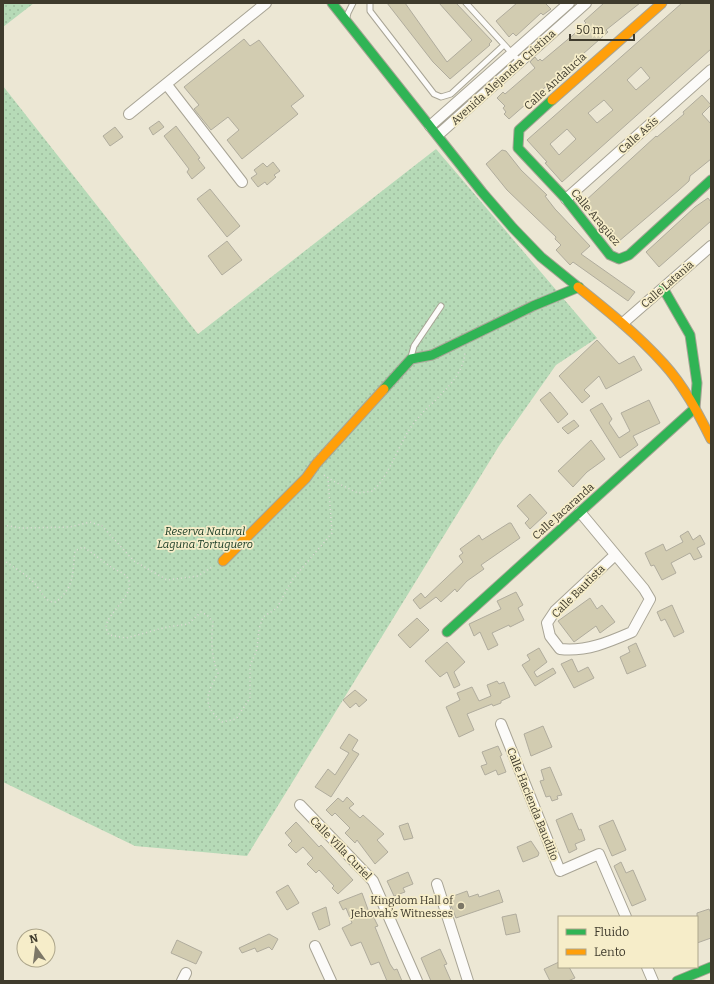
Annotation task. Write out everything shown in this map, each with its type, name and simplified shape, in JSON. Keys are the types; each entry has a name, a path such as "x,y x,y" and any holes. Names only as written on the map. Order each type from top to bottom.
{"street":[{"path":"129,114 266,3"},
{"path":"332,3 482,192 519,234 541,257 623,323 664,364 694,408 711,439"},
{"name":"Avenida Alejandra Cristina","path":"430,126 569,3"},
{"name":"Avenida Alejandra Cristina","path":"438,135 586,3"},
{"name":"Calle Andalucía","path":"519,130 662,3"},
{"name":"Calle Asís","path":"566,200 711,70"},
{"path":"167,84 242,182"},
{"name":"Calle Aragüez","path":"519,130 518,148 566,200 610,254 619,259 629,255 711,180"},
{"name":"Calle Latania","path":"623,323 711,246"},
{"path":"223,561 306,478 316,464 411,359 432,355 533,306 579,287"},
{"path":"663,288 690,335 697,383 694,408"},
{"name":"Calle Jacaranda","path":"448,632 694,408"},
{"name":"Calle Bautista","path":"580,512 615,555 650,599 641,619 632,632 600,645 572,650 560,649 550,636 547,623 555,611 615,555"},
{"name":"Calle Hacienda Baudilio","path":"501,724 560,871 599,854 626,916"},
{"name":"Calle Villa Curiel","path":"300,805 373,881 417,981"},
{"path":"437,884 468,981"},
{"path":"315,946 330,981"},
{"path":"677,981 711,967"},
{"path":"647,968 653,981"}],"lane":[{"path":"347,22 348,12 353,3"},
{"path":"370,3 370,11 434,94 441,97 451,94 504,44"},
{"path":"466,3 520,62"},
{"path":"411,359 414,346 441,306"}],"path":[{"path":"316,464 328,478 358,493 373,491 380,484 392,459 417,418 447,390 464,361 465,350 462,340"},
{"path":"3,560 35,584 52,603 56,602 66,594 70,586 75,551 83,547 112,568 125,575 130,581 129,588 106,627 109,635 115,638 126,638 167,627 188,624 201,612 207,615 213,622 211,636 213,660 218,673 209,691 207,701 210,709 216,717 222,722 229,722 236,719 250,698 252,688 250,666 257,649 259,629 263,617 277,608 292,580 332,533 328,478"},
{"path":"3,525 21,528 70,527 90,522 102,526 134,561 167,580 198,576 223,561"}],"green space":[{"path":"3,3 34,3 3,27"},
{"name":"Reserva Natural Laguna Tortuguero","path":"3,86 198,334 436,149 597,338 556,365 499,446 247,856 135,846 3,782"}],"building":[{"path":"387,3 405,3 447,62 472,40 439,3 456,3 492,41 489,44 490,45 450,79 433,62"},
{"path":"517,3 545,3 551,9 543,15 541,13 516,36 513,33 509,37 496,21"},
{"path":"604,3 640,3 606,30 608,32 509,119 504,114 506,112 503,108 505,106 497,98 503,92 505,94 535,68 530,62 535,57 538,61 540,59 542,61 586,23 584,21"},
{"path":"682,3 711,3 711,49 562,182 545,163 547,162 527,140","holes":["641,67 650,78 636,90 627,80","604,100 613,110 597,123 588,113","567,129 576,139 559,155 550,144"]},
{"path":"244,39 250,46 259,40 304,96 291,106 298,114 242,159 227,140 239,130 228,117 211,130 194,109 199,105 184,87"},
{"path":"702,95 711,105 702,114 711,124 711,159 690,176 689,181 679,190 618,242 584,202 656,136 657,137 684,114 683,112"},
{"path":"159,121 164,127 153,135 149,128"},
{"path":"176,126 200,158 198,159 205,168 192,179 187,172 189,169 164,136"},
{"path":"115,127 123,137 110,146 103,136"},
{"path":"502,150 506,151 521,170 547,195 545,196 555,209 590,246 581,254 635,292 628,301 573,262 570,265 556,250 561,245 555,239 556,237 507,190 486,164"},
{"path":"273,162 280,171 274,175 276,177 267,185 265,182 258,187 251,178 257,174 254,170 263,163 267,167"},
{"path":"210,189 240,226 227,237 197,199"},
{"path":"708,198 711,202 711,221 659,267 646,252 695,207"},
{"path":"227,241 242,260 222,275 208,256"},
{"path":"597,340 619,364 634,356 642,370 606,389 599,376 584,390 590,396 582,403 559,376"},
{"path":"550,392 568,414 558,423 540,400"},
{"path":"649,400 660,423 633,436 638,445 620,458 590,410 602,403 612,419 609,423 619,438 630,431 621,413"},
{"path":"574,420 579,426 568,434 562,428"},
{"path":"591,440 605,459 587,472 573,487 558,471"},
{"path":"530,494 547,513 530,529 525,523 529,519 517,506"},
{"path":"511,523 520,538 481,565 484,569 467,581 457,592 455,589 441,602 436,597 420,609 413,600 421,593 425,598 463,562 459,556 463,553 460,549 479,535 482,540"},
{"path":"688,531 693,540 700,535 705,544 697,548 702,557 694,560 690,553 671,563 676,573 662,580 654,565 651,566 645,553 663,544 666,551 683,542 680,536"},
{"path":"516,592 523,605 518,608 524,620 510,627 509,625 492,633 498,645 488,650 480,632 474,636 469,624 501,609 497,601"},
{"path":"590,598 597,609 602,605 615,622 600,633 596,626 574,642 558,621"},
{"path":"672,605 684,632 674,637 665,619 661,621 657,612"},
{"path":"417,618 429,630 410,648 398,635"},
{"path":"447,642 465,662 454,672 460,685 454,688 447,672 440,677 425,661"},
{"path":"636,643 646,666 627,674 620,657 630,652 628,647"},
{"path":"539,648 547,662 534,672 537,677 553,668 556,673 535,686 522,665 530,660 527,655"},
{"path":"572,659 578,672 588,667 594,678 574,688 561,664"},
{"path":"497,681 499,684 504,682 510,697 501,701 501,703 493,706 492,704 467,714 474,730 459,737 446,707 460,700 457,693 472,687 479,701 491,696 487,685"},
{"path":"355,690 367,700 359,707 356,703 350,708 343,700"},
{"path":"543,726 552,747 531,756 524,734"},
{"path":"349,734 358,740 352,750 359,754 331,797 315,787 328,769 335,775 349,753 340,748"},
{"path":"498,746 506,772 498,775 496,770 485,775 481,766 487,764 482,752"},
{"path":"550,767 562,795 557,796 558,799 552,801 550,796 546,797 540,781 544,780 541,770"},
{"path":"347,797 354,804 349,808 360,818 363,815 384,834 377,840 388,852 375,864 357,840 355,843 345,833 350,828 335,813 332,816 326,810 338,798 343,802"},
{"path":"572,813 585,840 575,844 577,849 569,853 556,820"},
{"path":"613,820 626,850 612,856 599,826"},
{"path":"296,822 319,847 321,845 353,880 338,894 332,888 334,886 319,870 316,873 307,864 313,858 303,847 296,853 288,845 292,841 285,833"},
{"path":"408,823 413,838 404,840 399,826"},
{"path":"531,841 539,853 538,856 523,862 517,847"},
{"path":"621,862 626,873 633,870 646,900 632,906 614,866"},
{"path":"408,872 413,884 403,888 405,892 394,896 387,881"},
{"path":"288,885 299,903 287,910 276,892"},
{"path":"499,890 503,902 456,918 448,898 467,891 469,897 478,894 479,897"},
{"path":"362,893 370,915 372,914 378,926 375,927 390,964 394,970 397,969 402,981 387,981 379,962 371,965 361,942 351,946 342,928 352,923 346,908 343,910 339,902"},
{"path":"326,907 330,925 319,930 312,913"},
{"path":"709,909 711,913 711,938 698,943 698,916 697,913"},
{"path":"516,914 520,932 506,935 502,917"},
{"path":"269,934 278,939 272,950 269,947 257,952 255,948 242,953 239,948"},
{"path":"177,940 202,952 196,964 171,953"},
{"path":"440,949 447,964 444,965 451,981 431,981 421,958"},
{"path":"558,962 558,968 570,968 575,978 568,981 550,981 544,969"}],"traffic: fast":[{"path":"332,3 482,192 513,228 541,257 578,287"},
{"path":"552,100 519,130 518,148 566,199 610,255 619,259 629,255 711,180"},
{"path":"384,389 411,359 432,355 533,306 579,287"},
{"path":"447,632 695,408 697,383 690,335 663,288"},
{"path":"677,981 711,967"}],"traffic: slow":[{"path":"552,100 662,3"},
{"path":"578,287 612,314 664,364 696,410 711,439"},
{"path":"223,561 306,478 316,464 384,389"}],"place":[{"name":"Kingdom Hall of Jehovah’s Witnesses","path":"461,906"}]}
